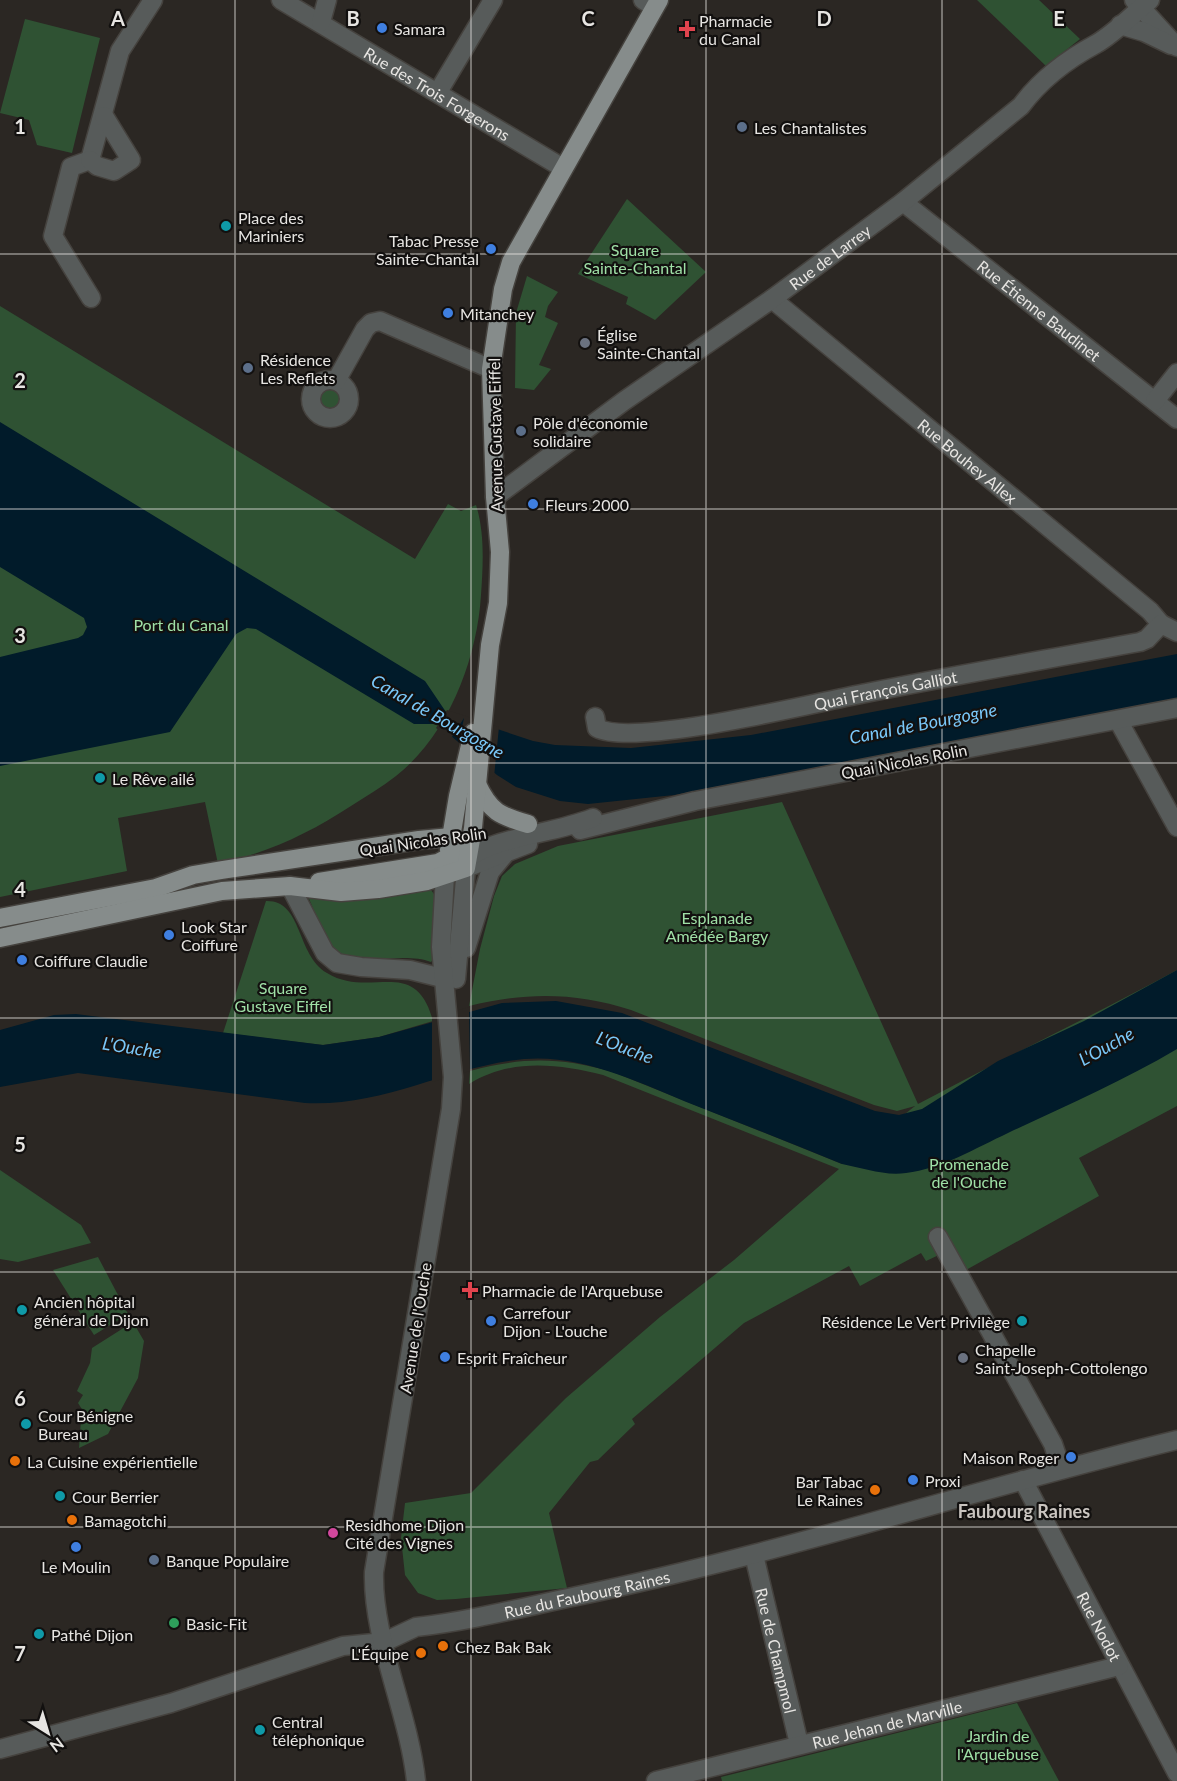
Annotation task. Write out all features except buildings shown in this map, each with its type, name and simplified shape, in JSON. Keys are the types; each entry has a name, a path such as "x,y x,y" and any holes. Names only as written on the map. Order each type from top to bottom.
{"main road":[{"name":"Avenue Gustave Eiffel","path":"471,837 473,774 498,603 500,552 495,497 491,369 502,289 511,262 652,2"},
{"name":"Avenue Gustave Eiffel","path":"446,867 452,837 473,774"},
{"path":"473,774 494,811 528,824"},
{"name":"Quai Nicolas Rolin","path":"0,918 156,888 216,871 452,837"},
{"path":"446,867 471,837"},
{"name":"Avenue de l'Ouche","path":"467,862 471,837"},
{"name":"Quai Nicolas Rolin","path":"290,886 446,867 467,862"},
{"path":"216,871 222,891"},
{"path":"0,939 222,891 290,886"}],"street":[{"path":"91,298 53,236 71,167 90,159 104,116 120,51 153,0"},
{"name":"Rue des Trois Forgerons","path":"281,0 563,168"},
{"path":"321,22 327,0"},
{"path":"438,92 493,0"},
{"path":"1142,2 1177,48"},
{"name":"Rue de Larrey","path":"495,497 624,401 772,299 903,202 1021,106 1034,88 1080,51 1096,44 1120,25 1142,2"},
{"path":"1120,25 1144,32 1177,48"},
{"path":"90,159 97,166 114,171 131,160 104,116"},
{"name":"Rue Étienne Baudinet","path":"903,202 1177,419"},
{"name":"Rue Bouhey Allex","path":"772,299 1169,628"},
{"path":"336,381 365,329 371,323 380,321 491,369"},
{"path":"1155,401 1177,373"},
{"name":"Quai François Galliot","path":"595,717 597,728 606,732 658,731 732,721 836,698 1140,642 1169,628"},
{"name":"Quai Nicolas Rolin","path":"467,862 504,855 526,845 695,801 1177,708"},
{"path":"1118,720 1177,827"},
{"name":"Quai Nicolas Rolin","path":"452,837 471,837 528,824 631,816"},
{"path":"467,862 489,845 593,818"},
{"name":"Avenue de l'Ouche","path":"449,979 494,865 504,855"},
{"name":"Avenue de l'Ouche","path":"449,979 467,862"},
{"name":"Avenue de l'Ouche","path":"416,1781 409,1740 384,1642 374,1572 451,1109 453,1077 448,1014 449,979 442,892 446,867"},
{"path":"290,886 325,953 337,963 410,970 449,979"},
{"path":"938,1237 1053,1444 1061,1468"},
{"name":"Rue du Faubourg Raines","path":"0,1749 171,1703 343,1646 384,1642 416,1627 635,1584 754,1555 1061,1468 1177,1440"},
{"name":"Rue Nodot","path":"1023,1480 1177,1773"},
{"name":"Rue de Champmol","path":"754,1555 799,1744"},
{"name":"Rue Jehan de Marville","path":"656,1781 1119,1666"}],"green space":[{"path":"977,0 1039,0 1080,39 1046,66"},
{"path":"25,19 100,38 72,153 37,145 29,120 0,113"},
{"name":"Square Sainte-Chantal","path":"627,199 706,272 655,320 626,304 628,297 578,274"},
{"path":"527,276 558,292 548,306 545,317 558,323 539,365 551,369 534,390 515,388 516,313"},
{"name":"Port du Canal","path":"0,306 415,559 448,504 461,511 476,505 482,538 482,584 478,620 466,670 457,695 431,740 396,776 303,834 253,854 218,864 205,802 118,818 127,871 0,897"},
{"path":"329,388 338,391 341,400 338,409 329,412 320,409 317,400 320,391"},
{"path":"782,802 918,1104 1177,970 1177,1106 1079,1158 1099,1196 966,1270 941,1254 926,1261 921,1253 860,1286 849,1266 744,1323 632,1419 635,1424 598,1460 590,1462 549,1513 567,1588 437,1600 418,1593 405,1575 401,1538 405,1503 471,1493 566,1398 660,1317 734,1260 839,1169 603,1075 552,1066 518,1067 501,1070 469,1084 470,1071 524,1061 558,1061 594,1067 613,1072 842,1164 915,1106 897,1111 874,1105 611,1004 570,997 530,996 469,1006 480,949 494,896 502,876 515,864 558,846"},
{"path":"429,887 436,897 434,958 431,962 405,958 361,959 347,957 336,952 324,938 309,899 313,896"},
{"name":"Square Gustave Eiffel","path":"266,901 278,903 287,909 310,954 317,965 327,973 343,980 403,983 415,989 425,1001 433,1021 379,1037 323,1045 223,1033"},
{"path":"0,1170 81,1225 91,1243 18,1262 0,1259"},
{"path":"98,1257 128,1314 94,1335 53,1270"},
{"path":"133,1322 144,1341 138,1378 108,1434 79,1448 81,1419 85,1414 78,1403 83,1395 77,1391 90,1363 92,1348"},
{"name":"Jardin de l'Arquebuse","path":"1017,1703 1059,1781 722,1781 721,1777"}],"water":[{"name":"Canal de Bourgogne","path":"0,422 425,681 446,712 533,741 555,745 631,748 751,735 1177,654 1177,699 674,795 588,804 560,801 516,787 497,775 437,724 414,724 256,629 247,628 236,634 170,732 0,766 0,657 78,638 83,635 87,627 84,618 0,567"},
{"name":"L'Ouche","path":"1177,970 1177,1049 1115,1083 958,1157 919,1171 898,1174 882,1173 842,1164 632,1079 568,1061 524,1059 496,1063 390,1093 334,1103 305,1103 78,1073 0,1087 0,1030 54,1015 76,1014 323,1045 379,1037 502,1003 556,1001 622,1013 875,1111 899,1115 922,1109 998,1061 1084,1021"}],"pier":[{"path":"447,710 499,727 494,777 458,747 464,718 450,740 436,728"},
{"path":"469,1007 470,1071 432,1082 432,1018"}],"place":[{"name":"Samara","path":"382,28"},
{"name":"Pharmacie du Canal","path":"687,29"},
{"name":"Les Chantalistes","path":"742,127"},
{"name":"Place des Mariniers","path":"226,226"},
{"name":"Tabac Presse Sainte-Chantal","path":"491,249"},
{"name":"Mitanchey","path":"448,313"},
{"name":"Église Sainte-Chantal","path":"585,343"},
{"name":"Résidence Les Reflets","path":"248,368"},
{"name":"Pôle d'économie solidaire","path":"521,431"},
{"name":"Fleurs 2000","path":"533,504"},
{"name":"Le Rêve ailé","path":"100,778"},
{"name":"Look Star Coiffure","path":"169,935"},
{"name":"Coiffure Claudie","path":"22,960"},
{"name":"Pharmacie de l'Arquebuse","path":"470,1290"},
{"name":"Ancien hôpital général de Dijon","path":"22,1310"},
{"name":"Carrefour Dijon - L'ouche","path":"491,1321"},
{"name":"Résidence Le Vert Privilège","path":"1022,1321"},
{"name":"Esprit Fraîcheur","path":"445,1357"},
{"name":"Chapelle Saint-Joseph-Cottolengo","path":"963,1358"},
{"name":"Cour Bénigne Bureau","path":"26,1424"},
{"name":"Maison Roger","path":"1071,1457"},
{"name":"La Cuisine expérientielle","path":"15,1461"},
{"name":"Proxi","path":"913,1480"},
{"name":"Bar Tabac Le Raines","path":"875,1490"},
{"name":"Cour Berrier","path":"60,1496"},
{"name":"Bamagotchi","path":"72,1520"},
{"name":"Residhome Dijon Cité des Vignes","path":"333,1533"},
{"name":"Le Moulin","path":"76,1547"},
{"name":"Banque Populaire","path":"154,1560"},
{"name":"Basic-Fit","path":"174,1623"},
{"name":"Pathé Dijon","path":"39,1634"},
{"name":"Chez Bak Bak","path":"443,1646"},
{"name":"L'Équipe","path":"421,1653"},
{"name":"Central téléphonique","path":"260,1730"}],"district":[{"name":"Faubourg Raines","path":"1024,1511"}],"park label":[{"name":"Esplanade Amédée Bargy","path":"717,926"},
{"name":"Promenade de l'Ouche","path":"969,1172"}]}
